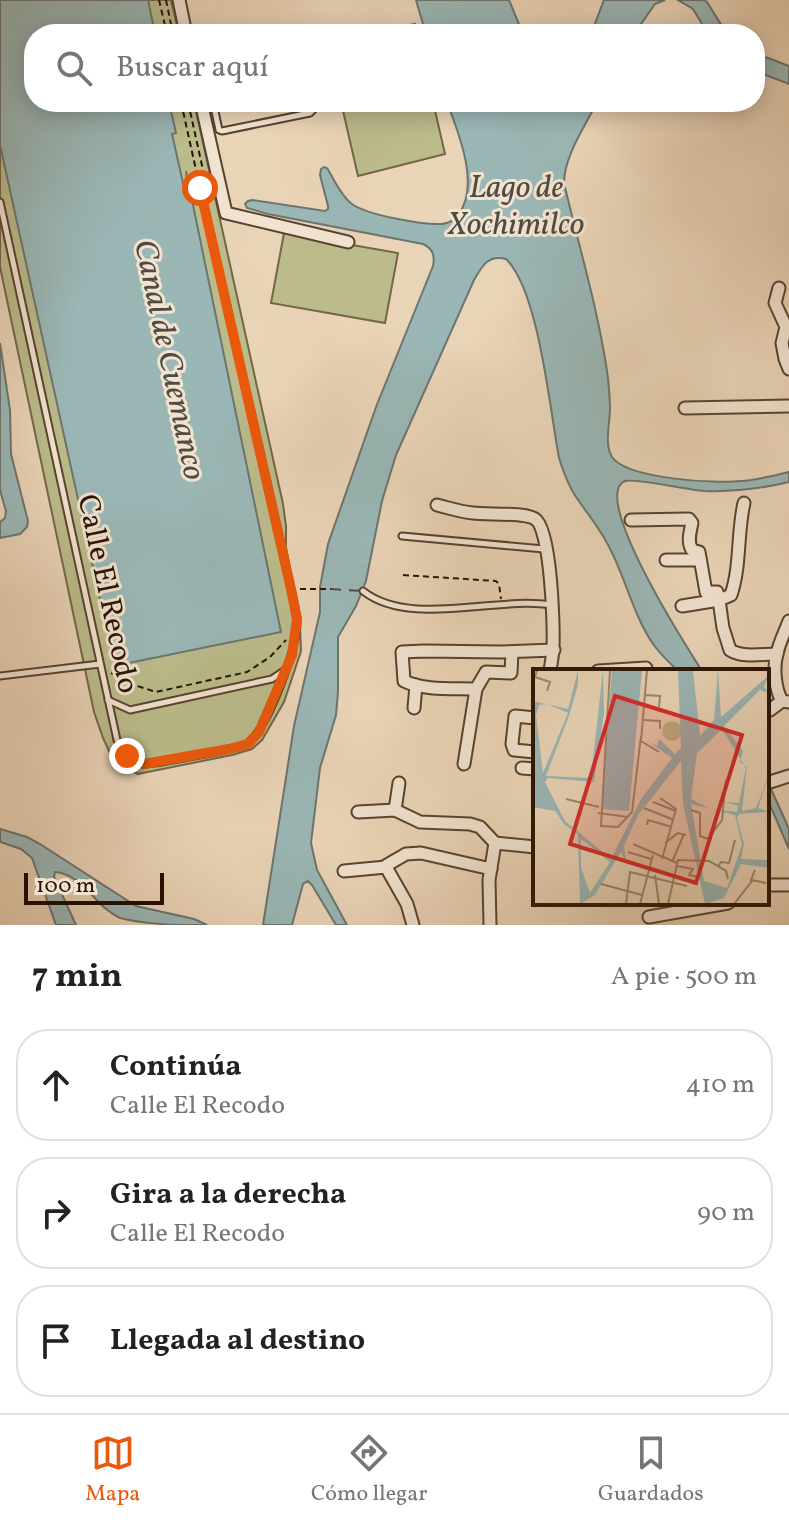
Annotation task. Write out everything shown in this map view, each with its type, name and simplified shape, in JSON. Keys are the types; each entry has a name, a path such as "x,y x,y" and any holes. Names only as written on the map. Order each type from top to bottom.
{"street":[{"path":"179,0 184,24"},
{"path":"202,112 208,187 226,213 348,242"},
{"path":"779,288 782,343 789,369"},
{"path":"685,408 789,406"},
{"path":"682,606 731,595 737,576 744,503"},
{"path":"437,505 472,513 524,516 536,519 540,524 547,549 554,650 550,669"},
{"path":"631,520 689,519 692,523 690,547 699,552 706,592 717,592 730,650 744,655 777,654"},
{"path":"666,560 700,560"},
{"path":"770,710 785,702 778,697 771,673 789,621"},
{"path":"476,689 416,685 404,681 402,652 554,650"},
{"path":"464,764 476,689 486,672 511,673 512,652"},
{"path":"639,669 646,668"},
{"path":"414,708 416,685"},
{"path":"533,718 515,716 512,744 514,750 533,752"},
{"path":"769,783 789,776"},
{"path":"395,810 399,783"},
{"path":"358,812 395,810 420,822 470,824 480,827 495,843 533,847"},
{"path":"490,925 491,869 495,843"},
{"path":"344,871 386,867 406,854 421,853 491,869"},
{"path":"386,867 407,904 413,925"},
{"path":"650,921 719,905"}],"lane":[{"path":"215,112 219,130 222,131 311,112"},
{"name":"Calle El Recodo","path":"0,202 117,740 127,756 144,764 248,744 259,732 286,670 296,631 297,619 208,187"},
{"path":"402,536 547,549"},
{"path":"363,591 398,607 438,609 531,602 551,605"},
{"path":"0,676 101,665"},
{"path":"108,700 130,710 272,679 286,670"}],"path":[{"path":"159,0 165,24"},
{"path":"166,0 171,24"},
{"path":"184,112 208,187"},
{"path":"190,112 208,187"},
{"path":"403,575 496,581 501,604"},
{"path":"291,589 331,589"},
{"path":"101,665 125,682 156,692 247,672 270,657 296,631"}],"green space":[{"path":"0,0 171,0 177,24 24,24 24,112 196,112 283,504 286,547 300,627 301,651 284,702 262,740 252,749 138,774 115,764 94,712 0,267"},
{"path":"343,112 435,112 445,154 358,176"},
{"path":"284,233 398,253 385,323 271,303"}],"water":[{"name":"Canal de Cuemanco","path":"0,0 148,0 153,24 24,24 24,112 171,112 176,133 172,134 185,192 188,191 186,171 281,632 124,664 113,658 0,145"},
{"path":"416,0 509,0 519,24 423,24"},
{"path":"604,0 665,0 655,4 641,24 595,24"},
{"path":"678,0 704,0 721,24 702,24 693,9"},
{"path":"765,57 789,66 789,84 765,75"},
{"name":"Lago de Xochimilco","path":"450,112 592,112 568,162 564,183 604,353 610,401 608,446 612,457 635,470 693,481 729,482 789,472 789,482 747,490 715,491 625,481 617,492 620,514 645,573 701,669 676,669 646,632 607,543 566,478 559,458 535,324 517,275 506,259 495,258 486,262 474,280 396,455 382,501 366,581 338,637 336,715 320,768 311,843 317,870 347,925 336,925 308,881 303,884 292,925 263,925 294,726 320,612 320,587 328,544 376,407 434,259 431,250 423,244 268,214 247,208 245,204 252,200 325,211 328,206 320,175 324,167 344,197 359,208 422,223 442,224 457,217 465,203 468,174"},
{"path":"0,343 10,410 11,454 28,521 20,534 0,538 0,522 5,518 6,511 0,490"},
{"path":"769,784 789,829 789,849 769,803"},
{"path":"0,829 40,844 136,906 194,919 207,925 174,925 120,918 74,879 55,872 54,877 76,925 56,925 32,858 21,849 0,842"}],"ferry route":[{"path":"331,589 362,591"}],"route":[{"path":"127,756 144,764 248,744 259,732 268,713 292,655 296,631 297,619 291,589 200,188"}]}
